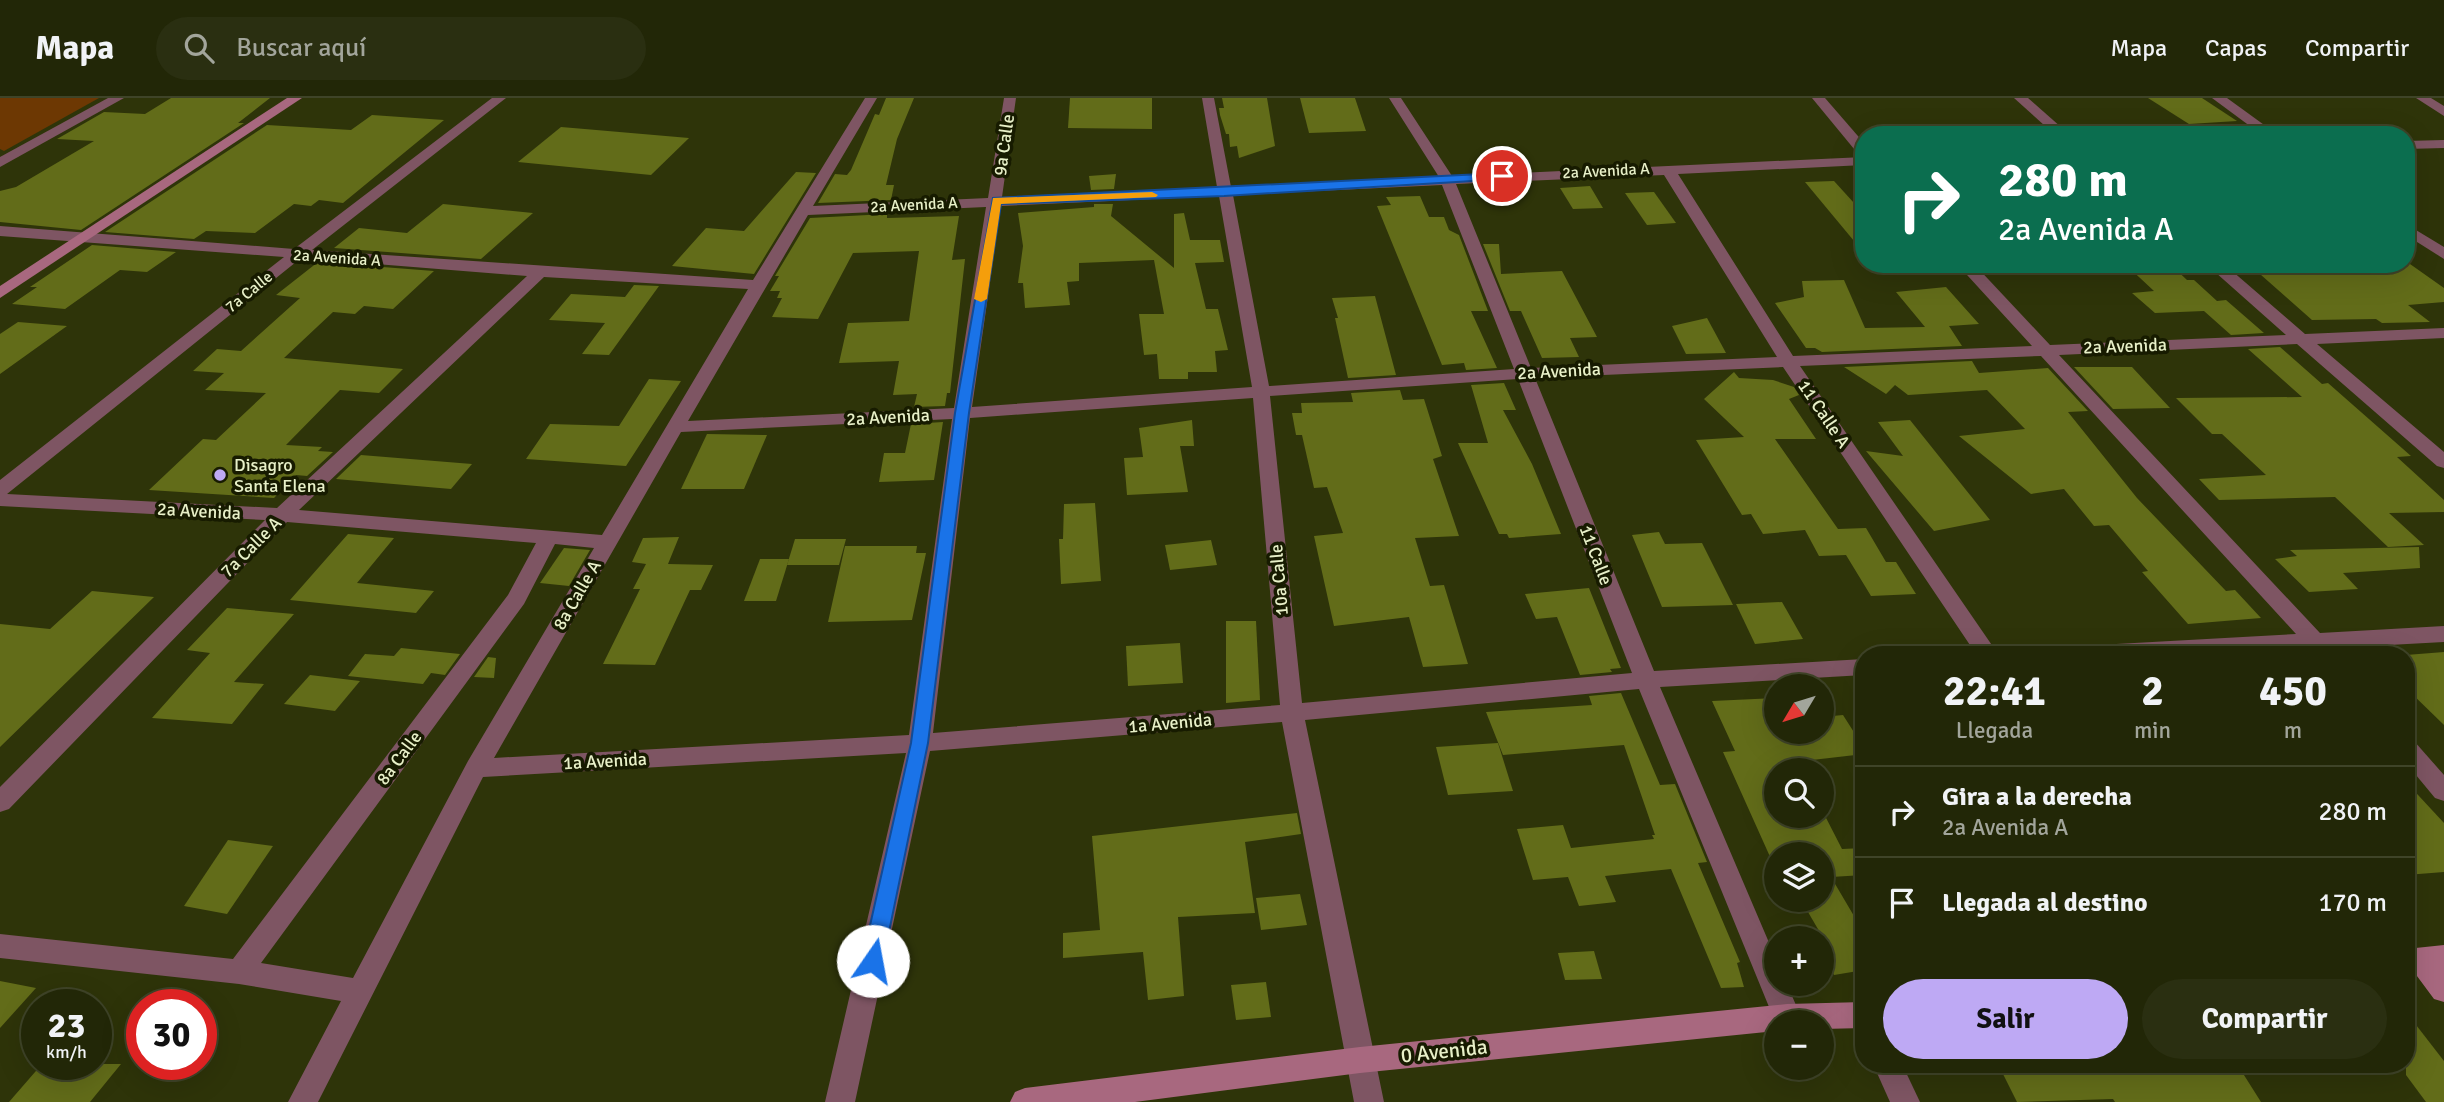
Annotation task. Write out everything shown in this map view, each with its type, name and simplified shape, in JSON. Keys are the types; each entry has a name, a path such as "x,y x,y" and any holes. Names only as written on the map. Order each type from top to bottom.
{"street":[{"path":"0,163 118,98"},
{"path":"0,293 296,98"},
{"name":"7a Calle","path":"0,490 296,255 500,98"},
{"name":"8a Calle A","path":"303,1102 476,768 758,285 871,98"},
{"name":"9a Calle","path":"840,1102 920,743 962,413 1010,98"},
{"name":"10a Calle","path":"1208,98 1261,390 1292,713 1369,1102"},
{"name":"11 Calle","path":"1395,98 1447,179 1646,680 1784,1010"},
{"path":"1818,98 1855,141"},
{"path":"2020,98 2053,126"},
{"path":"2218,98 2259,126"},
{"path":"2422,98 2444,112"},
{"path":"2415,145 2444,144"},
{"name":"2a Avenida A","path":"804,211 1667,168 1855,161"},
{"name":"11 Calle A","path":"1667,168 1787,359 1982,646"},
{"name":"2a Avenida A","path":"0,231 296,255 758,285"},
{"path":"2415,234 2444,254"},
{"name":"7a Calle A","path":"0,802 282,515 540,272"},
{"path":"1973,273 2319,646"},
{"path":"2224,273 2444,462"},
{"name":"2a Avenida","path":"675,427 962,413 1261,390 1787,359 2444,333"},
{"name":"2a Avenida","path":"0,500 282,515 608,542"},
{"name":"8a Calle","path":"239,972 517,599 549,537"},
{"path":"2330,646 2444,634"},
{"name":"1a Avenida","path":"476,768 920,743 1292,713 1646,680 1855,668"},
{"path":"2415,757 2444,791"},
{"path":"0,946 239,972 360,992"},
{"path":"2424,959 2444,990"},
{"name":"0 Avenida","path":"1834,1016 1855,1016"},
{"name":"0 Avenida","path":"1025,1102 1360,1060 1764,1019"},
{"path":"1891,1073 1905,1102"}],"shaded area":[{"path":"0,98 99,98 4,151 0,149"}],"building":[{"path":"171,98 270,98 238,123 244,123 81,230 0,222 0,191 16,187 94,141 57,139 104,112 145,114"},
{"path":"886,98 914,98 897,139 886,185 894,185 891,200 818,203 835,174 847,175 851,170 875,114 879,115"},
{"path":"1070,98 1152,98 1152,129 1068,128"},
{"path":"1222,98 1267,98 1275,146 1239,158 1237,146 1230,147 1229,134 1226,134 1220,115 1219,108 1224,108"},
{"path":"1300,98 1355,98 1366,131 1309,133"},
{"path":"2148,98 2202,98 2237,121 2189,124"},
{"path":"372,115 444,120 343,203 319,200 311,206 294,204 255,233 206,231 194,239 105,232 267,125 351,130"},
{"path":"561,127 689,138 651,175 518,162"},
{"path":"796,172 816,173 754,274 672,266 706,228 744,231"},
{"path":"1116,174 1114,189 1091,190 1089,176"},
{"path":"1834,181 1855,204 1855,242 1805,182"},
{"path":"1590,186 1603,208 1573,209 1560,188"},
{"path":"1654,192 1676,223 1647,225 1625,193"},
{"path":"1420,196 1429,217 1444,217 1449,230 1459,235 1488,311 1471,311 1497,368 1466,370 1464,363 1442,365 1377,206 1391,205 1386,197"},
{"path":"443,204 533,213 481,259 334,248 359,228 407,233"},
{"path":"1094,204 1113,204 1111,216 1174,268 1174,214 1184,213 1190,240 1220,240 1224,262 1195,263 1206,309 1218,309 1228,350 1215,351 1217,372 1188,372 1188,379 1159,379 1157,354 1144,355 1139,314 1164,314 1154,260 1079,263 1079,281 1067,282 1070,305 1025,308 1023,283 1018,283 1023,246 1018,213 1094,207"},
{"path":"887,214 887,218 959,216 952,260 965,259 950,393 947,393 945,406 914,407 917,394 893,395 899,361 839,363 848,323 909,321 919,251 853,253 818,319 772,317 782,298 777,298 780,291 770,291 779,276 775,276 810,218"},
{"path":"1483,244 1499,244 1501,274 1562,271 1597,337 1570,338 1579,357 1542,358 1521,311 1510,311"},
{"path":"92,245 176,252 147,272 120,270 65,309 12,304 37,287 30,287"},
{"path":"318,262 434,271 393,309 364,306 355,314 333,312 284,358 403,369 379,393 340,390 286,445 322,447 318,451 333,452 307,476 296,475 274,498 149,490 203,439 216,440 266,393 205,390 224,373 193,371 217,349 241,351 300,298 276,295"},
{"path":"2415,268 2444,288 2444,302 2408,305 2430,322 2312,320 2259,273 2415,273"},
{"path":"2135,273 2180,273 2187,280 2194,280 2217,301 2226,300 2264,333 2231,335 2204,311 2155,313 2132,293 2154,291"},
{"path":"1844,280 1865,328 1925,327 1896,292 1946,287 1979,324 1949,326 1962,346 1822,352 1815,348 1806,348 1775,303 1804,297 1802,281"},
{"path":"634,285 659,286 609,355 582,354 605,323 549,320 571,294 625,297"},
{"path":"1375,296 1396,375 1348,378 1332,298"},
{"path":"1707,318 1726,353 1686,354 1672,326"},
{"path":"18,322 67,326 0,374 0,334"},
{"path":"2280,347 2322,384 2328,383 2411,456 2397,457 2444,500 2444,512 2389,513 2424,545 2388,547 2335,497 2219,500 2199,479 2266,475 2222,434 2212,434 2176,398 2302,397 2248,349"},
{"path":"1972,361 1979,373 2048,368 2088,411 2068,412 2137,498 2226,591 2235,590 2261,618 2188,624 2142,572 2148,571 2109,525 2094,526 2064,489 2031,494 1959,436 2025,429 1987,390 1908,395 1895,385 1886,394 1844,367"},
{"path":"2074,367 2132,367 2170,408 2113,409"},
{"path":"1734,372 1739,378 1773,380 1794,387 1799,395 1789,399 1816,439 1775,439 1838,529 1866,528 1886,562 1896,562 1916,594 1871,596 1846,555 1819,556 1805,530 1763,534 1751,514 1742,515 1696,440 1744,437 1704,399"},
{"path":"649,379 681,381 626,466 526,459 550,424 619,426"},
{"path":"1504,383 1516,410 1503,410 1532,464 1561,534 1509,538 1507,534 1499,534 1458,443 1488,443 1471,385"},
{"path":"1400,390 1403,400 1424,399 1442,456 1433,459 1459,536 1415,538 1430,586 1444,585 1468,664 1423,667 1409,617 1334,626 1314,536 1343,533 1327,487 1314,488 1302,435 1296,435 1292,413 1302,413 1301,403 1353,402 1351,393"},
{"path":"1192,420 1194,446 1180,446 1188,492 1127,495 1124,458 1143,457 1139,428"},
{"path":"1910,420 1990,520 1934,531 1866,451 1903,456 1878,422"},
{"path":"943,422 934,480 879,482 884,453 905,453 911,424"},
{"path":"707,434 767,435 744,489 681,489"},
{"path":"361,455 472,464 451,489 336,479"},
{"path":"1095,503 1101,581 1061,584 1059,539 1063,539 1064,504"},
{"path":"1659,532 1665,544 1702,543 1733,605 1662,607 1632,535"},
{"path":"348,534 394,538 357,583 434,591 416,613 290,600"},
{"path":"679,537 668,564 713,565 701,590 690,590 655,665 603,664 640,589 633,589 646,564 632,562 643,538"},
{"path":"795,539 846,539 839,565 787,565"},
{"path":"1211,540 1217,565 1170,570 1165,545"},
{"path":"845,546 917,546 916,553 926,553 912,620 828,622"},
{"path":"2419,547 2420,568 2343,573 2358,589 2309,592 2275,559 2297,556 2290,550"},
{"path":"564,548 590,550 569,586 540,583"},
{"path":"760,559 789,559 776,601 744,601"},
{"path":"1589,588 1621,668 1610,669 1612,672 1580,675 1557,617 1536,619 1525,594"},
{"path":"92,591 154,597 0,747 0,624 50,629"},
{"path":"1782,602 1803,639 1755,644 1736,604"},
{"path":"227,608 294,614 234,682 264,684 232,724 152,718 210,653 187,650"},
{"path":"1226,621 1256,621 1260,700 1226,703"},
{"path":"1180,643 1183,683 1128,686 1126,646"},
{"path":"401,648 460,654 445,675 431,673 423,684 348,676 365,654 394,656"},
{"path":"2444,652 2444,725 2415,697 2415,654"},
{"path":"488,657 496,658 494,678 474,677"},
{"path":"310,675 360,681 335,711 284,704"},
{"path":"1621,693 1660,785 1675,784 1707,862 1698,863 1740,962 1737,963 1744,987 1721,988 1671,869 1605,876 1616,902 1579,906 1568,877 1533,880 1517,829 1563,825 1571,848 1654,839 1652,835 1655,835 1624,745 1503,755 1486,712 1592,705 1589,696"},
{"path":"1764,699 1764,744 1834,744 1834,716 1843,715 1855,734 1855,755 1829,758 1764,758 1764,828 1831,828 1842,849 1855,848 1855,876 1834,877 1834,842 1764,843 1723,752 1735,751 1712,701"},
{"path":"1498,743 1513,791 1448,795 1436,747"},
{"path":"2415,792 2444,823 2444,872 2415,874"},
{"path":"1297,813 1301,834 1245,842 1255,913 1178,917 1184,996 1148,1000 1143,952 1063,958 1063,933 1100,930 1092,836"},
{"path":"228,840 273,846 227,914 184,906"},
{"path":"1834,882 1855,918 1855,972 1834,975 1834,926 1816,926 1808,912 1834,912"},
{"path":"1300,894 1307,925 1261,930 1256,898"},
{"path":"1594,951 1602,979 1565,980 1558,953"},
{"path":"0,981 36,988 21,989 21,1005 0,1028"},
{"path":"1266,982 1271,1017 1236,1020 1231,985"},
{"path":"2415,1024 2444,1061 2444,1102 2426,1102 2406,1075 2415,1073"},
{"path":"112,1064 121,1064 112,1075"},
{"path":"2002,1073 2243,1073 2261,1102 2115,1102 2113,1099 2017,1102"},
{"path":"28,1080 108,1080 90,1102 9,1102"}],"slow traffic":[{"path":"981,299 996,200 1152,195"}],"place":[{"name":"Disagro Santa Elena","path":"220,475"}],"route":[{"path":"873,961 920,743 962,413 996,200 1224,192 1502,176"}]}
